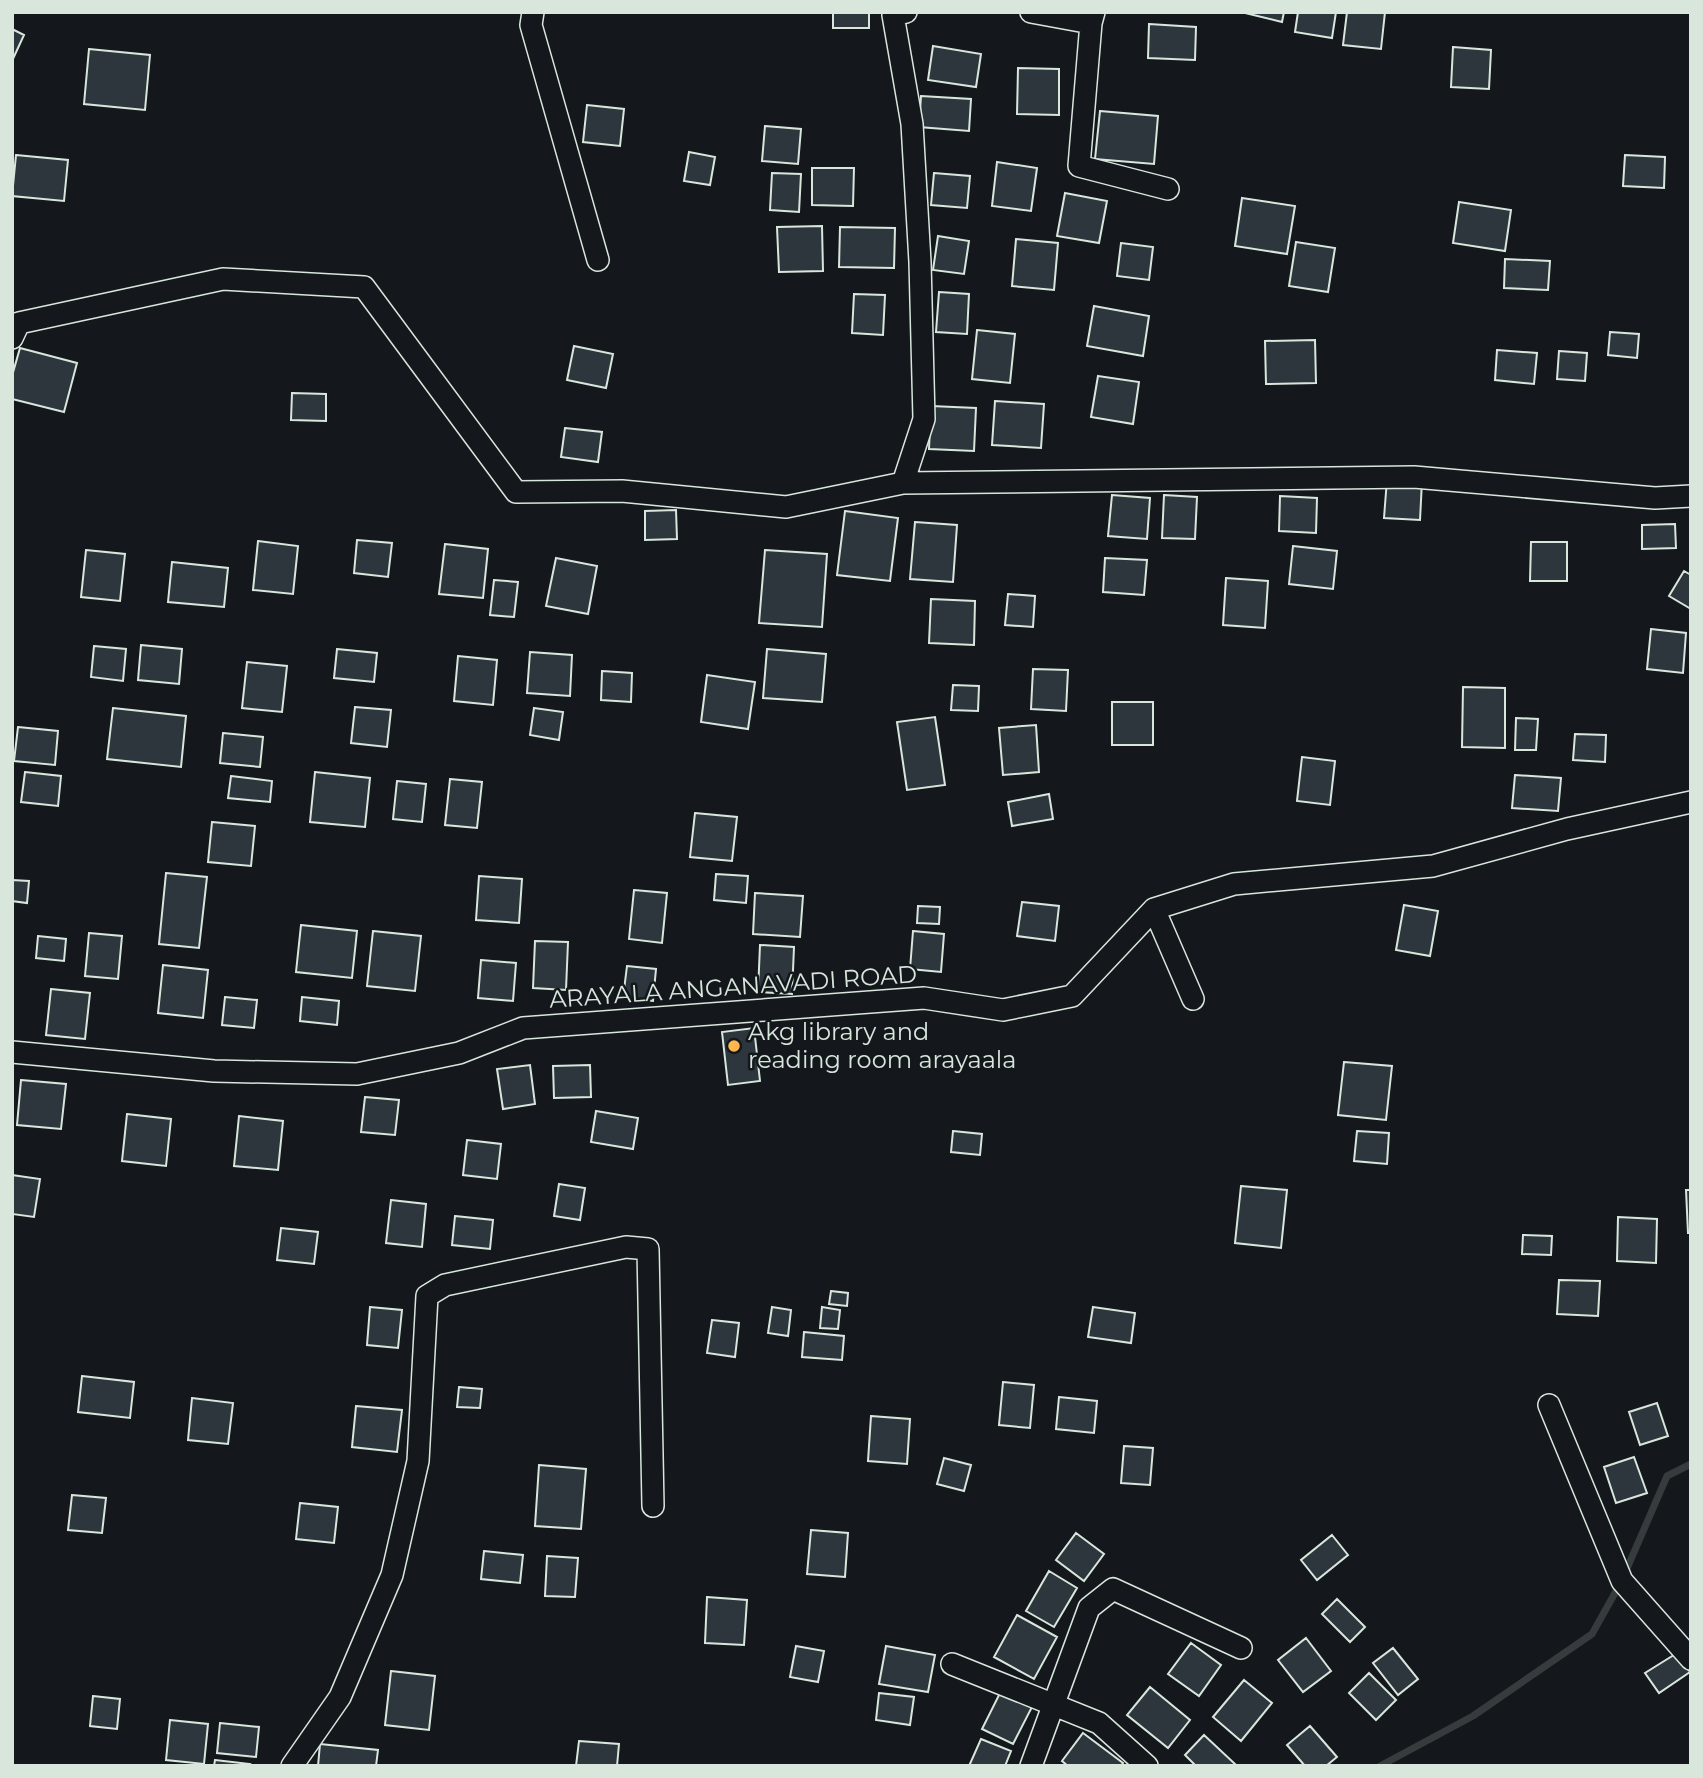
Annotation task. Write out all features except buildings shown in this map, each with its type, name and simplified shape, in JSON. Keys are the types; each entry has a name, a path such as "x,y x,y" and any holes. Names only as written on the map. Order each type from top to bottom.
{"street":[{"path":"533,12 531,25 598,260"},
{"path":"1031,12 1092,17 1079,166 1168,190"},
{"path":"897,13 912,124 920,262 924,419 904,483"},
{"path":"12,338 19,323 223,279 364,287 516,492 622,491 786,507 904,483 1414,477 1655,498 1691,496"},
{"path":"1193,999 1154,908 1234,884 1433,866 1567,830 1691,802"},
{"name":"ARAYALA ANGANAVADI ROAD","path":"12,1052 214,1071 357,1074 459,1053 523,1028 924,998 1003,1010 1072,996 1154,908"},
{"path":"292,1766 340,1697 392,1575 418,1461 428,1296 444,1285 626,1247 648,1249 653,1506"},
{"path":"1549,1405 1622,1581 1691,1659"},
{"path":"1031,1766 1089,1608 1113,1589 1241,1648"},
{"path":"952,1664 1099,1723 1147,1766"}],"waterway":[{"path":"1625,1573 1667,1476 1691,1464"},
{"path":"1380,1766 1473,1716 1592,1634 1620,1584"}],"place":[{"name":"Akg library and reading room arayaala","path":"734,1046"}]}
